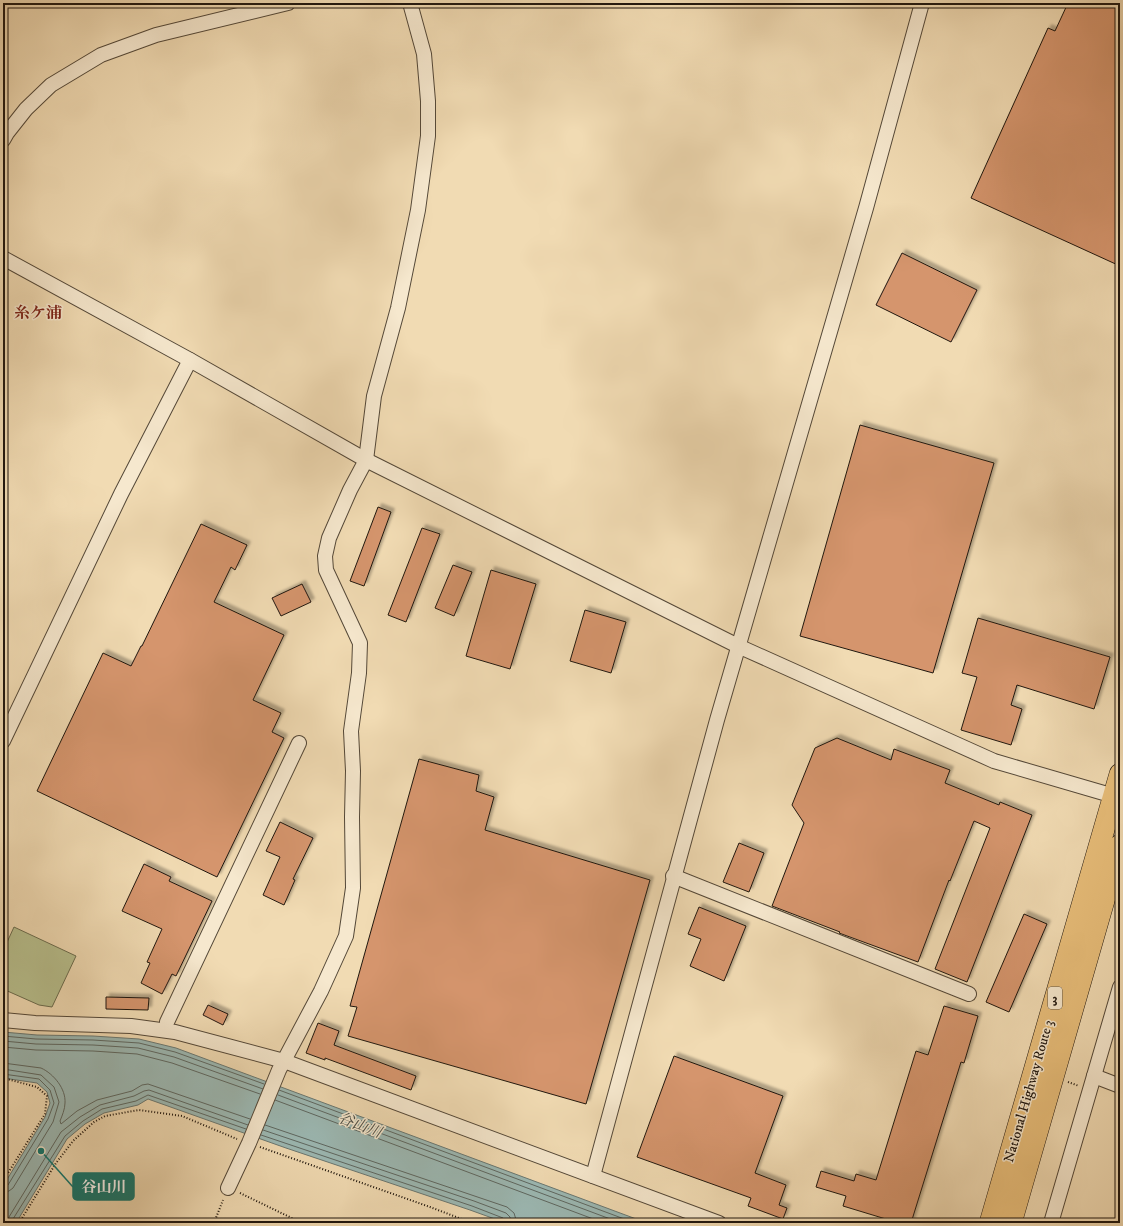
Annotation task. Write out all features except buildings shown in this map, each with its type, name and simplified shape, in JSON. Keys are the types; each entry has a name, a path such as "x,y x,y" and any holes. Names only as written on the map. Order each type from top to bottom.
{"highway":[{"name":"National Highway Route 3","path":"990,1223 1120,774"},
{"name":"National Highway Route 3","path":"1011,1223 1120,845"}],"street":[{"path":"4,134 26,109 51,85 101,55 156,35 288,3"},
{"path":"228,1188 282,1066 321,991 346,936 353,888 353,771 351,731 359,673 360,643 326,570 324,556 329,538 350,490 366,460 374,396 398,308 418,210 428,136 428,101 424,54 410,3"},
{"path":"593,1176 673,876 738,646 866,208 922,3"},
{"path":"3,258 190,360 366,460 738,646 994,761 1114,796"},
{"path":"3,740 121,494 190,360"},
{"path":"167,1022 299,743"},
{"path":"673,876 969,994"},
{"path":"1052,1223 1120,987"},
{"path":"3,1020 35,1024 132,1026 175,1032 282,1066 593,1176 719,1223"},
{"path":"1092,1083 1120,1086"}],"path":[{"path":"3,1078 37,1087 47,1096 44,1114 3,1181"},
{"path":"1053,1078 1092,1083"},
{"path":"19,1223 56,1163 72,1141 94,1122 105,1116 139,1110 182,1116 248,1143 472,1223"},
{"path":"214,1223 228,1188 302,1223"}],"green space":[{"path":"14,927 76,956 52,1007 39,1005 3,989 3,951"}],"water":[{"path":"3,1032 37,1035 139,1039 176,1048 647,1223 506,1223 148,1099 138,1105 104,1113 85,1124 67,1139 16,1223 3,1223 3,1186 45,1117 50,1103 47,1092 37,1083 3,1078"}],"place":[{"name":"谷山川","path":"41,1151"}],"district":[{"name":"糸ケ浦","path":"38,312"}]}
